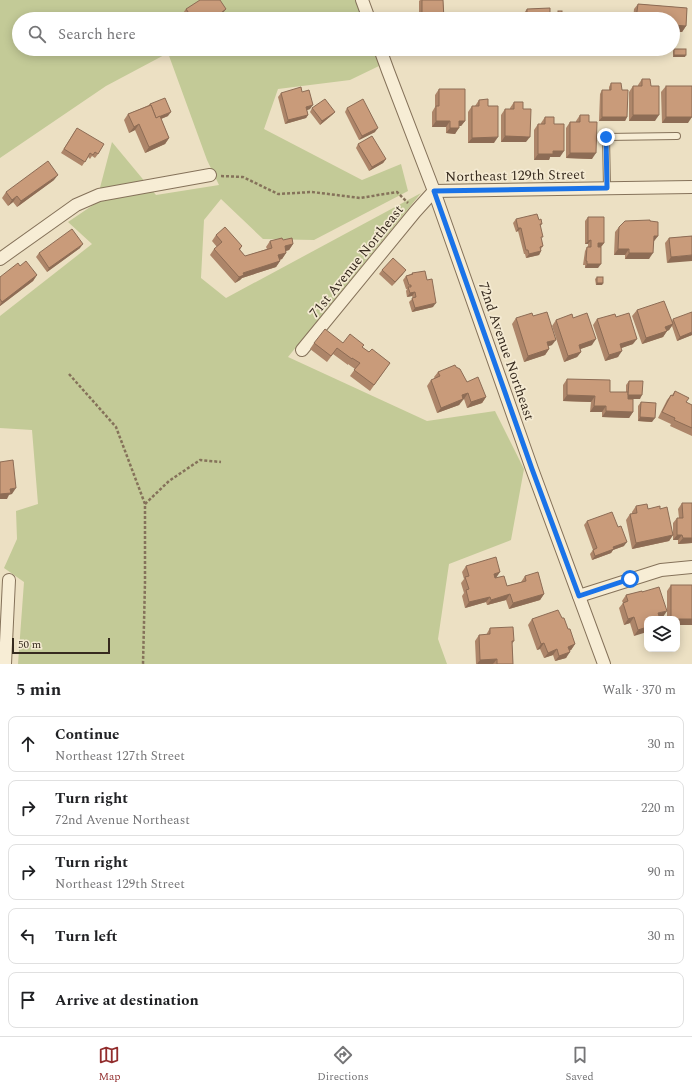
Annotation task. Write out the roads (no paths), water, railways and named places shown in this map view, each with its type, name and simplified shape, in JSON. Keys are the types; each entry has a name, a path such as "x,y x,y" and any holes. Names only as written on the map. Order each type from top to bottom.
{"street":[{"path":"362,0 366,12"},
{"name":"72nd Avenue Northeast","path":"383,56 434,191 532,469 604,664"},
{"path":"0,259 76,205 99,195 210,175"},
{"name":"Northeast 129th Street","path":"434,191 692,187"},
{"name":"71st Avenue Northeast","path":"302,350 415,212 434,191"},
{"path":"579,596 661,570 692,567"},
{"path":"5,664 10,580"}],"lane":[{"path":"607,188 606,137 677,136"}]}
